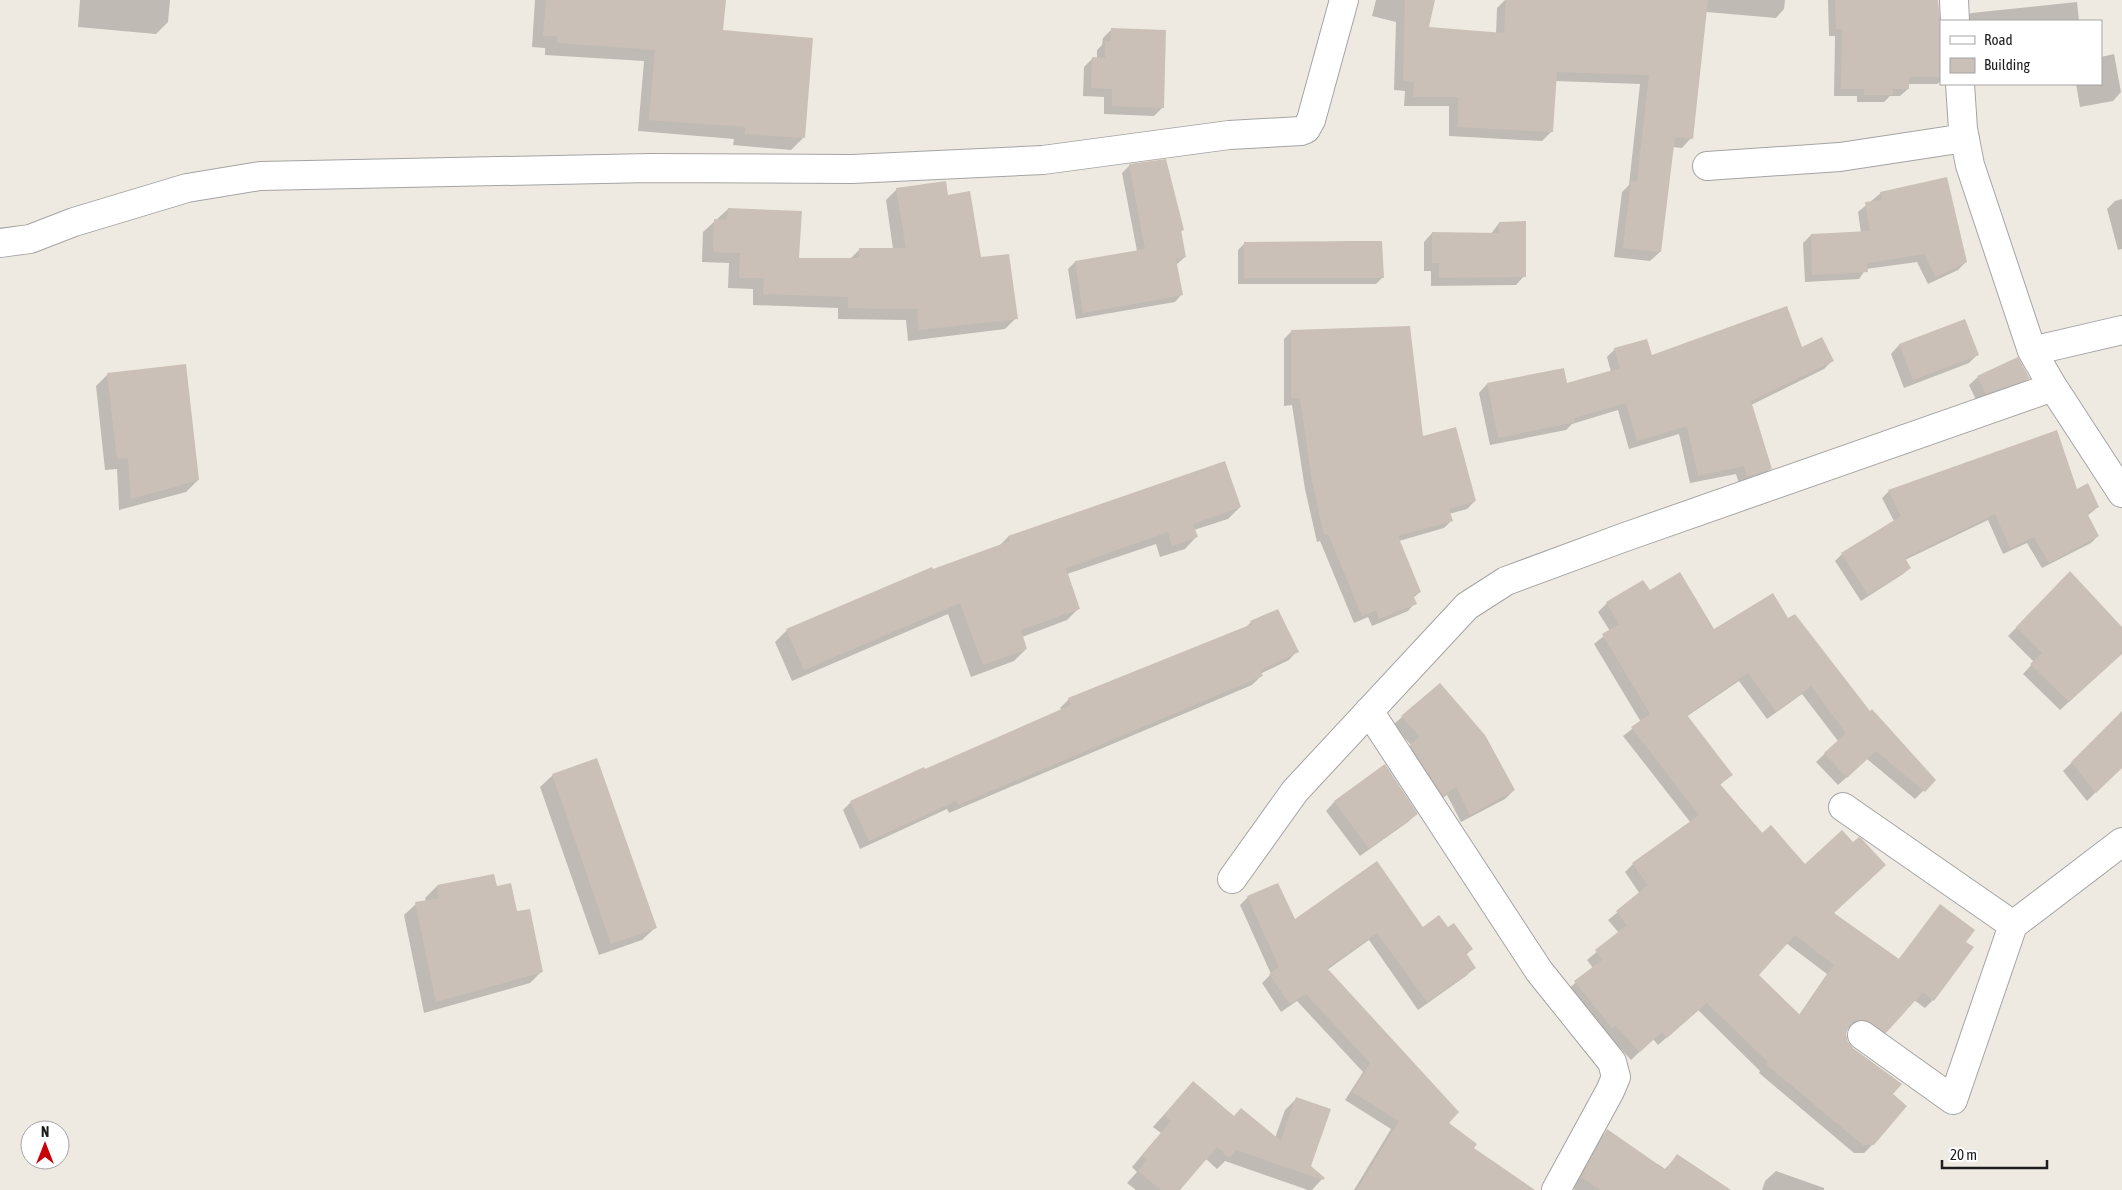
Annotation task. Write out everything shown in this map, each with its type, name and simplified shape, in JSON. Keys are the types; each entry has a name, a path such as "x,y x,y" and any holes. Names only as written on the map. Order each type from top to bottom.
{"street":[{"path":"0,243 30,239 74,222 187,188 260,176 650,168 852,169 1042,160 1229,135 1301,131 1306,129 1311,120 1344,0"},
{"path":"1954,0 1955,20"},
{"path":"1960,85 1965,138 1970,165 2032,351 2053,387 2122,493"},
{"path":"1706,166 1840,157 1965,138"},
{"path":"2032,351 2122,330"},
{"path":"1232,879 1294,791 1467,606 1506,581 1625,537 2053,387"},
{"path":"1369,710 1539,971 1612,1062 1616,1077 1610,1091 1556,1190"},
{"path":"1843,806 2013,925"},
{"path":"1862,1035 1953,1100 2013,925 2122,842"}],"building":[{"path":"546,0 726,0 723,30 813,38 805,138 745,134 745,127 649,120 655,50 557,43 557,36 543,36"},
{"path":"1405,0 1435,0 1429,27 1504,33 1506,0 1708,0 1693,139 1675,137 1661,252 1623,248 1631,181 1637,182 1649,75 1557,72 1553,132 1458,127 1458,97 1413,97 1414,82 1403,81"},
{"path":"1835,0 1938,0 1940,20 1940,77 1909,77 1909,89 1893,89 1893,95 1864,95 1864,89 1841,89 1842,29 1836,29"},
{"path":"1111,28 1166,30 1164,108 1112,106 1112,89 1091,88 1092,57 1105,58 1105,41 1110,41"},
{"path":"1166,159 1184,230 1181,230 1186,257 1176,259 1183,295 1083,313 1075,261 1145,249 1129,164"},
{"path":"1947,177 1967,262 1936,277 1924,254 1867,263 1868,272 1812,275 1811,234 1870,231 1865,202 1882,200 1880,192"},
{"path":"946,181 948,195 970,191 981,257 1009,254 1018,319 919,330 917,309 848,308 848,297 763,294 764,278 739,278 740,253 713,252 714,219 727,220 728,208 802,211 799,258 859,258 859,248 906,248 896,188"},
{"path":"1526,221 1526,277 1439,278 1439,263 1432,263 1432,232 1499,233 1499,222"},
{"path":"1382,241 1384,278 1244,278 1244,242"},
{"path":"1787,306 1802,347 1822,337 1834,361 1751,401 1772,469 1747,477 1744,466 1698,476 1687,426 1637,441 1626,403 1574,418 1575,422 1498,438 1487,383 1564,368 1567,383 1620,368 1614,348 1647,339 1652,355"},
{"path":"1965,319 1979,355 1913,380 1899,344"},
{"path":"1410,326 1423,436 1456,427 1476,501 1449,509 1453,521 1398,536 1421,592 1413,595 1417,604 1379,619 1376,610 1362,616 1328,534 1324,535 1312,481 1300,398 1291,398 1291,330"},
{"path":"2018,357 2030,379 1986,394 1977,376"},
{"path":"186,364 199,480 131,499 128,458 117,459 107,373"},
{"path":"2057,430 2077,489 2088,483 2099,507 2087,513 2099,536 2049,563 2034,537 2010,548 1995,514 1905,558 1911,568 1868,595 1841,553 1901,516 1888,490"},
{"path":"1225,461 1241,507 1193,524 1198,537 1172,546 1168,532 1066,568 1080,609 1021,630 1027,649 983,665 960,603 804,670 786,629 932,567 933,569 1010,541 1008,536"},
{"path":"2070,571 2122,627 2122,654 2069,702 2030,664 2042,653 2016,627"},
{"path":"1680,572 1714,629 1773,593 1788,618 1795,614 1870,711 1872,709 1936,780 1925,792 1876,751 1847,778 1824,753 1846,733 1811,686 1776,712 1748,673 1687,715 1733,775 1720,784 1762,833 1771,825 1805,864 1842,830 1853,842 1859,837 1862,839 1886,865 1834,913 1899,959 1940,904 1975,930 1966,942 1974,947 1934,1001 1923,992 1886,1033 1864,1020 1855,1021 1849,1026 1846,1034 1848,1042 1853,1048 1902,1084 1893,1094 1907,1106 1874,1145 1863,1145 1766,1064 1768,1062 1707,1003 1667,1038 1662,1032 1640,1052 1615,1025 1612,1028 1574,981 1602,960 1595,950 1627,925 1616,911 1648,885 1632,863 1699,815 1631,727 1650,714 1602,634 1619,624 1606,602 1643,580 1650,590","holes":["1795,935 1834,965 1800,1015 1759,975"]},
{"path":"1278,609 1299,652 1260,670 1263,676 958,805 956,801 869,841 850,801 924,767 925,769 1071,705 1068,698 1252,624 1250,621"},
{"path":"1440,683 1485,735 1515,790 1470,815 1456,787 1443,796 1410,745 1420,737 1401,716"},
{"path":"2122,711 2122,768 2096,793 2071,762"},
{"path":"597,758 657,928 611,944 552,774"},
{"path":"1385,764 1418,814 1369,849 1334,801"},
{"path":"1377,861 1423,927 1439,915 1448,927 1454,923 1473,949 1466,953 1476,968 1427,1002 1377,933 1327,968 1459,1112 1449,1123 1477,1144 1474,1148 1535,1190 1357,1190 1399,1121 1352,1092 1370,1063 1306,994 1290,1004 1269,974 1279,967 1247,896 1278,883 1295,919"},
{"path":"494,874 497,886 511,883 517,911 530,909 543,972 436,1002 415,902 439,898 437,885"},
{"path":"1193,1081 1234,1116 1241,1108 1281,1141 1296,1097 1331,1109 1311,1166 1325,1178 1323,1180 1236,1150 1229,1158 1217,1147 1180,1190 1161,1190 1138,1171 1147,1160 1142,1155 1171,1121 1164,1115"},
{"path":"1607,1129 1666,1170 1677,1154 1731,1190 1600,1190 1581,1177"}]}
